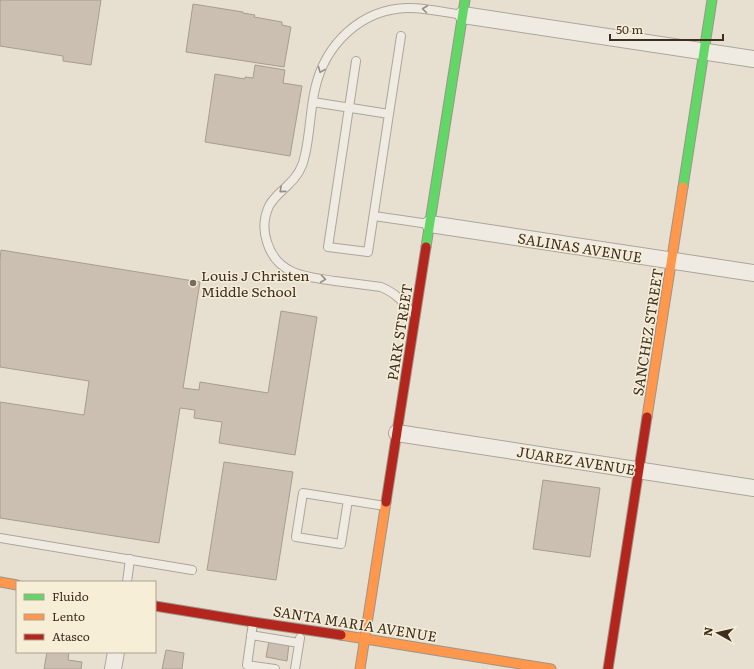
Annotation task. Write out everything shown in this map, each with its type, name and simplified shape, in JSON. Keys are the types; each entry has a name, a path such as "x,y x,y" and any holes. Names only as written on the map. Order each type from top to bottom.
{"main road":[{"name":"SANCHEZ STREET","path":"608,669 712,0"},
{"name":"PARK STREET","path":"360,669 464,7"},
{"path":"0,582 16,585"},
{"name":"SANTA MARIA AVENUE","path":"156,606 365,638 551,669"}],"street":[{"path":"464,7 704,52 754,59"},
{"name":"SALINAS AVENUE","path":"430,224 754,273"},
{"name":"JUAREZ AVENUE","path":"397,433 754,488"},
{"path":"113,669 116,653"}],"lane":[{"path":"416,318 391,291 380,287 313,278 295,274 282,266 271,252 266,240 266,215 275,197 296,177 302,167 314,90 322,65 332,49 345,34 361,22 383,12 407,8 464,7"},
{"path":"356,61 328,246 368,252 401,36"},
{"path":"313,102 390,114"},
{"path":"374,216 430,224"},
{"path":"348,500 341,544 296,537 303,493 348,500 386,506"},
{"path":"0,538 192,570"},
{"path":"126,581 130,560"},
{"path":"253,622 247,665 275,669"},
{"path":"295,669 301,628"},
{"path":"251,635 299,642"}],"building":[{"path":"0,0 101,0 91,65 63,61 63,56 0,46"},
{"path":"193,4 243,12 255,15 254,17 282,22 282,25 291,27 284,67 186,52"},
{"path":"255,65 285,70 283,83 302,86 290,156 205,142 215,74 245,79 245,77 253,78"},
{"path":"1,250 200,282 183,388 199,390 200,382 268,393 281,311 317,317 295,455 219,443 222,422 194,418 195,410 180,408 159,543 0,518 0,402 84,415 89,381 0,367"},
{"path":"224,462 293,472 276,580 207,570"},
{"path":"543,480 600,488 590,557 533,549"},
{"path":"269,641 289,644 287,661 266,657"},
{"path":"166,650 184,653 182,669 162,669"},
{"path":"47,653 69,653 68,660 82,662 81,669 44,669"}],"traffic: fast":[{"path":"426,247 465,0"},
{"path":"683,187 712,0"}],"traffic: slow":[{"path":"647,417 683,187"},
{"path":"360,669 386,502"},
{"path":"0,582 16,585"},
{"path":"341,635 551,669"}],"traffic: jam":[{"path":"386,502 426,247"},
{"path":"608,669 647,417"},
{"path":"156,606 341,635"}],"place":[{"name":"Louis J Christen Middle School","path":"193,283"}]}
